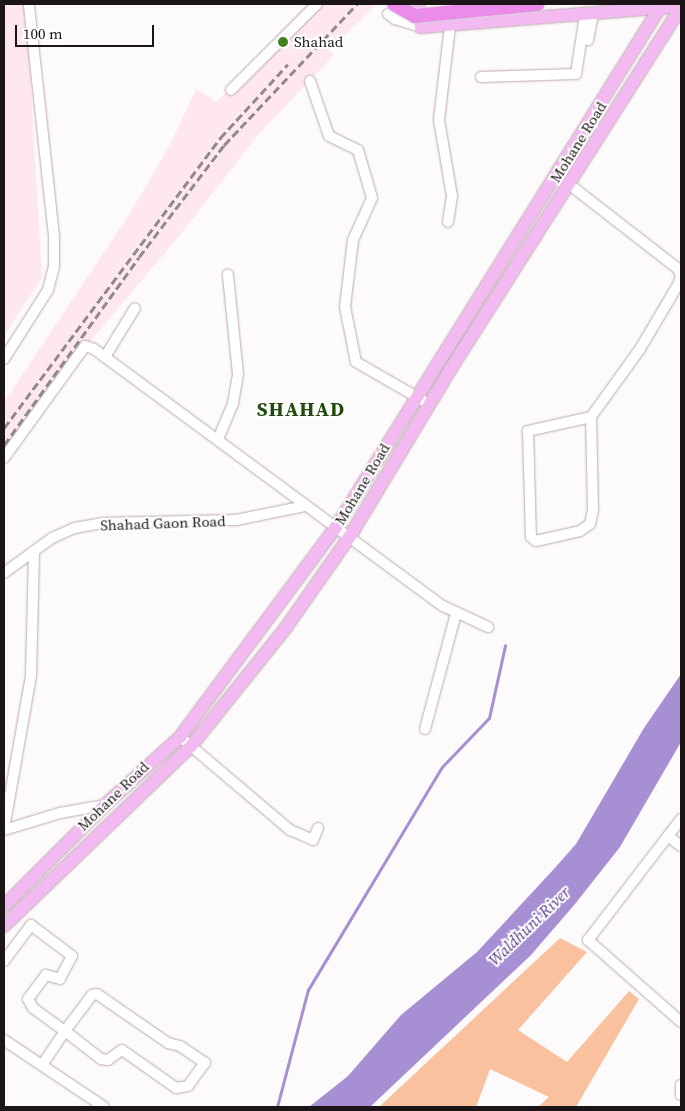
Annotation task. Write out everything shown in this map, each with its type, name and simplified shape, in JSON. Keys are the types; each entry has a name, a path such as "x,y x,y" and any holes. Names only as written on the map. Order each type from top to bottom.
{"highway":[{"path":"405,4 426,8 475,4"},
{"path":"391,9 415,16 537,4"}],"main road":[{"path":"418,4 421,27 589,15 681,6"},
{"name":"Mohane Road","path":"4,926 191,746 287,626 350,536 430,404 570,185 681,6"},
{"name":"Mohane Road","path":"4,906 105,804 180,737 336,527 659,9"},
{"path":"52,856 64,867"}],"street":[{"path":"4,359 48,290 54,266 54,236 30,4"},
{"path":"231,90 317,4"},
{"path":"391,9 395,20 421,27"},
{"path":"584,61 589,15"},
{"path":"481,77 576,74 589,15"},
{"path":"448,222 452,196 440,120 450,26"},
{"path":"310,81 329,136 358,150 372,198 353,240 345,307 356,362 430,404"},
{"path":"570,185 677,268 681,275 679,283 640,349 591,417 593,510 590,524 580,531 536,541 531,537 528,431 591,417"},
{"path":"218,439 233,403 238,374 228,275"},
{"path":"105,357 135,308"},
{"path":"4,458 85,346 105,357 218,439 305,506 350,536 456,613 488,627"},
{"name":"Shahad Gaon Road","path":"4,573 52,538 74,528 101,523 236,520 305,506"},
{"path":"34,551 31,676 4,829 60,813 105,804"},
{"path":"425,729 456,613"},
{"path":"180,737 290,830 313,840 318,828"},
{"path":"681,819 588,940 681,1022"},
{"path":"668,836 681,846"},
{"path":"4,961 31,925 72,956 60,979 46,975 28,999 34,1008 64,1031 101,1059 108,1060 122,1050 176,1088 188,1086 205,1068 202,1058 168,1043 97,994 92,995 64,1031 42,1065"},
{"path":"4,1040 104,1107"},
{"path":"681,1085 681,1095"}],"shaded area":[{"path":"4,4 26,4 42,277 4,336"},
{"path":"307,4 376,5 329,51 334,55 258,135 180,235 42,398 4,454 4,402 128,216 171,143 196,89 217,102"},
{"path":"560,938 587,952 518,1030 567,1062 629,991 639,999 576,1107 538,1107 549,1097 490,1069 476,1107 379,1107"}],"water":[{"name":"Waldhuni River","path":"681,674 681,742 620,847 575,904 531,955 370,1107 309,1107 348,1076 401,1015 477,952 576,844 644,728"}],"waterway":[{"path":"277,1107 308,990 442,767 489,718 505,646"}],"railway":[{"path":"4,445 139,257 224,145 357,4"},
{"path":"4,428 220,138 288,64"}],"place":[{"name":"Shahad","path":"283,42"}],"district":[{"name":"SHAHAD","path":"301,409"}]}
